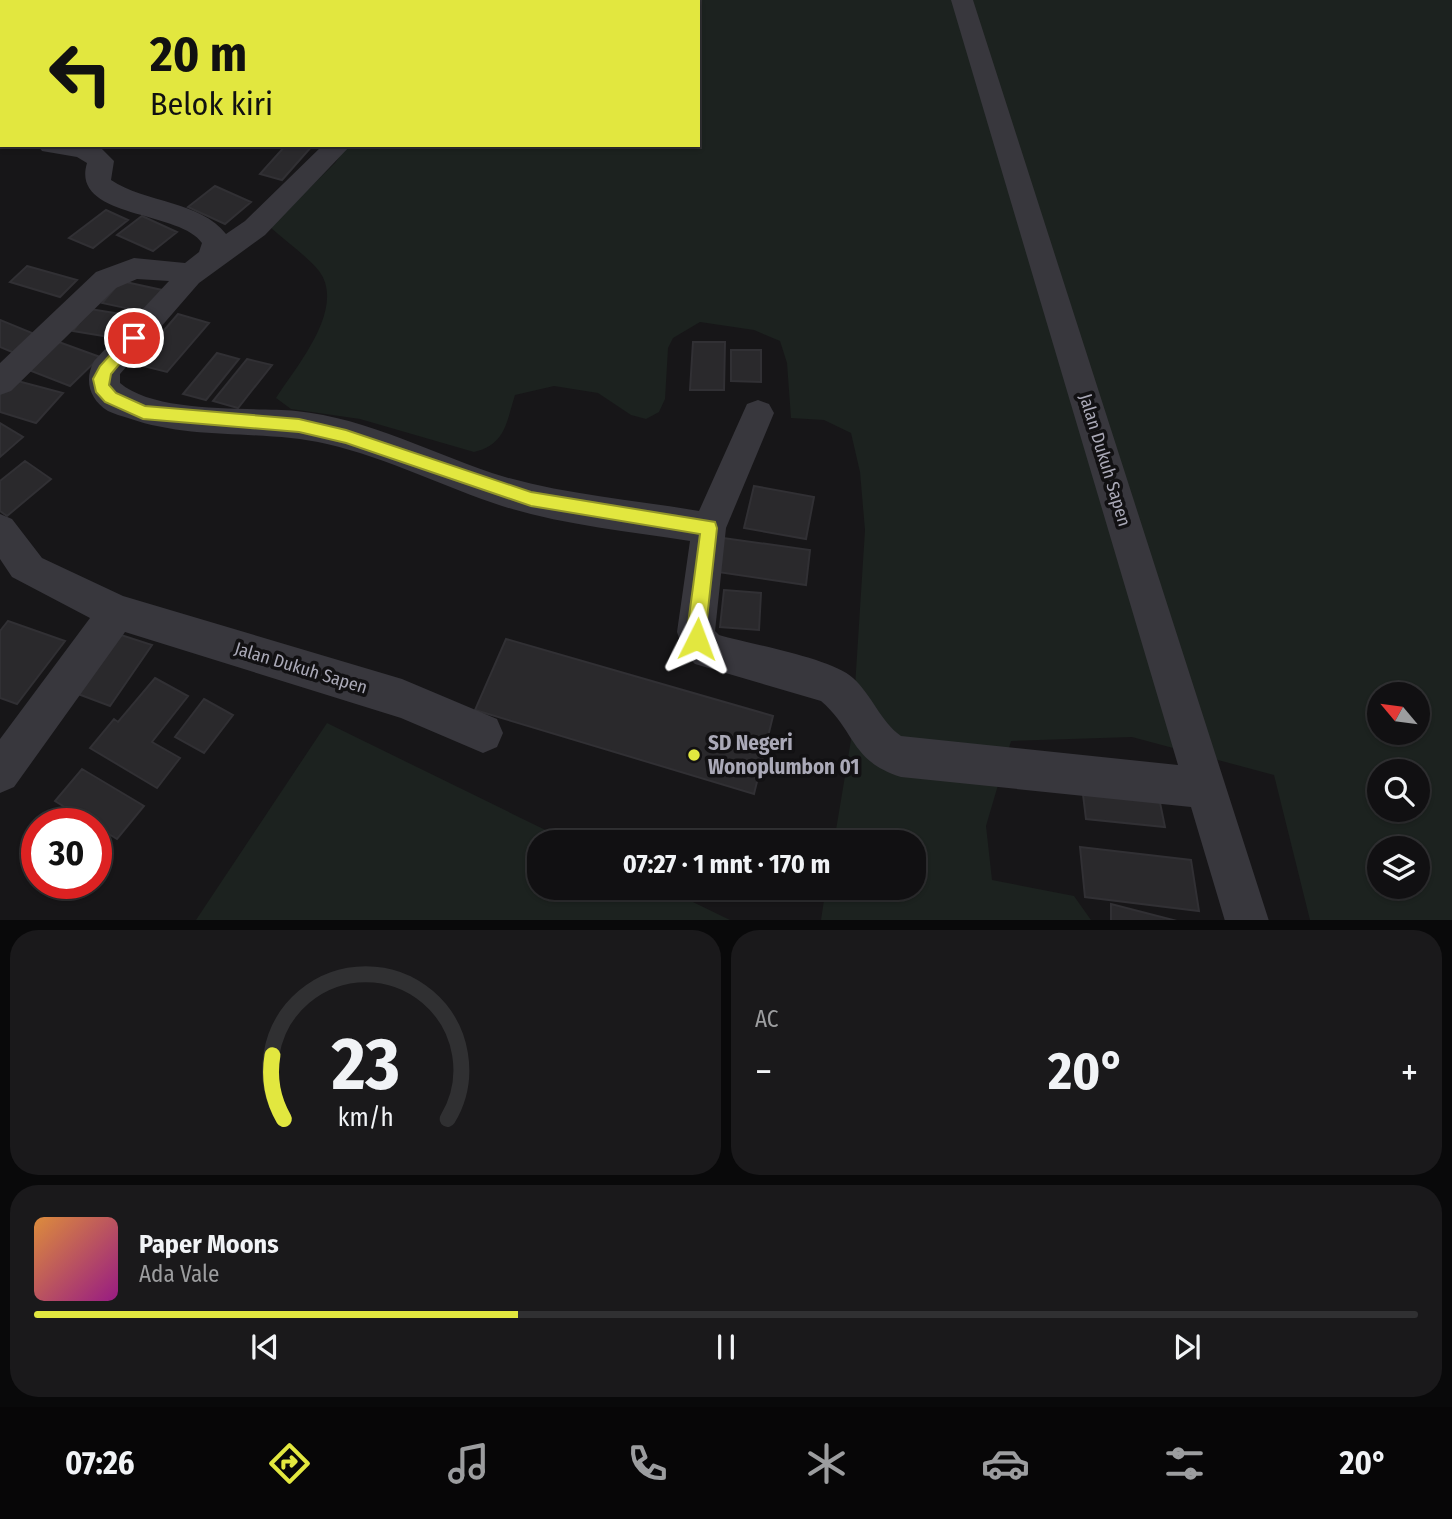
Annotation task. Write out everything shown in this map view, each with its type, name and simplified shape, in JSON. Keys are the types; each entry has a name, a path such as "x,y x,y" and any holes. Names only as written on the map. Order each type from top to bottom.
{"street":[{"name":"Jalan Dukuh Sapen","path":"962,0 1247,920"},
{"path":"62,147 88,152 98,157 101,162 96,174 100,186 115,197 195,222 210,230 217,240 217,252 211,258"},
{"path":"336,147 255,228 186,278 186,283 105,370 101,379 102,388 111,398 143,412 299,425 346,436 531,499 709,528"},
{"path":"0,382 94,290 120,272 134,268 181,272 186,278"},
{"path":"758,413 709,528 696,632 702,647 708,651 832,685 847,696 876,741 886,751 907,758 1206,788"},
{"name":"Jalan Dukuh Sapen","path":"0,530 9,538 22,564 29,570 117,612 401,699 483,733"},
{"path":"0,773 117,612"}],"shaded area":[{"path":"700,0 1452,0 1452,920 1310,920 1274,775 1132,737 1011,741 986,826 992,880 1074,896 1091,920 821,920 824,900 926,900 926,830 836,830 852,734 865,530 860,472 851,433 824,420 791,418 787,363 780,341 754,330 700,322 673,338 668,348 665,399 659,412 646,419 631,415 598,393 554,386 515,395 507,423 499,438 493,444 474,452 360,419 291,409 276,398 315,337 327,302 326,286 319,271 270,227 335,163 347,147 700,147"},
{"path":"327,723 545,830 527,830 527,900 689,900 730,920 196,920"}],"building":[{"path":"284,147 311,147 282,180 260,174"},
{"path":"215,186 251,202 225,224 188,207"},
{"path":"106,210 128,220 93,248 69,238"},
{"path":"142,216 177,232 153,251 117,235"},
{"path":"27,266 77,280 60,297 10,282"},
{"path":"121,281 162,290 144,312 102,303"},
{"path":"90,309 139,317 121,339 73,331"},
{"path":"178,314 209,323 167,372 135,364"},
{"path":"0,320 37,335 17,354 0,347"},
{"path":"56,341 100,357 70,386 26,369"},
{"path":"693,342 725,342 724,390 690,390"},
{"path":"731,350 761,350 761,382 731,381"},
{"path":"217,353 239,359 206,400 183,394"},
{"path":"247,359 272,365 238,408 213,401"},
{"path":"10,379 63,393 36,423 0,412 0,390"},
{"path":"0,423 23,437 0,457"},
{"path":"25,461 51,479 7,516 0,511 0,481"},
{"path":"754,486 814,497 806,539 744,528"},
{"path":"716,537 810,550 806,585 711,571"},
{"path":"724,590 761,593 759,630 720,627"},
{"path":"8,621 65,641 17,704 0,698 0,631"},
{"path":"121,635 152,645 110,706 78,694"},
{"name":"SD Negeri Wonoplumbon 01","path":"506,639 773,716 754,794 475,710"},
{"path":"155,678 188,696 152,742 180,758 157,788 90,748 114,719 118,722"},
{"path":"204,699 233,715 204,753 175,737"},
{"path":"82,769 144,806 117,839 112,836 112,808 66,808 55,801"},
{"path":"1082,786 1158,793 1165,827 1086,819"},
{"path":"1080,847 1191,860 1199,911 1085,897"},
{"path":"1111,904 1173,920 1111,920"}],"place":[{"name":"SD Negeri Wonoplumbon 01","path":"694,755"}],"route":[{"path":"134,338 105,370 101,379 102,388 111,398 143,412 299,425 346,436 531,499 709,528 697,639"}]}
